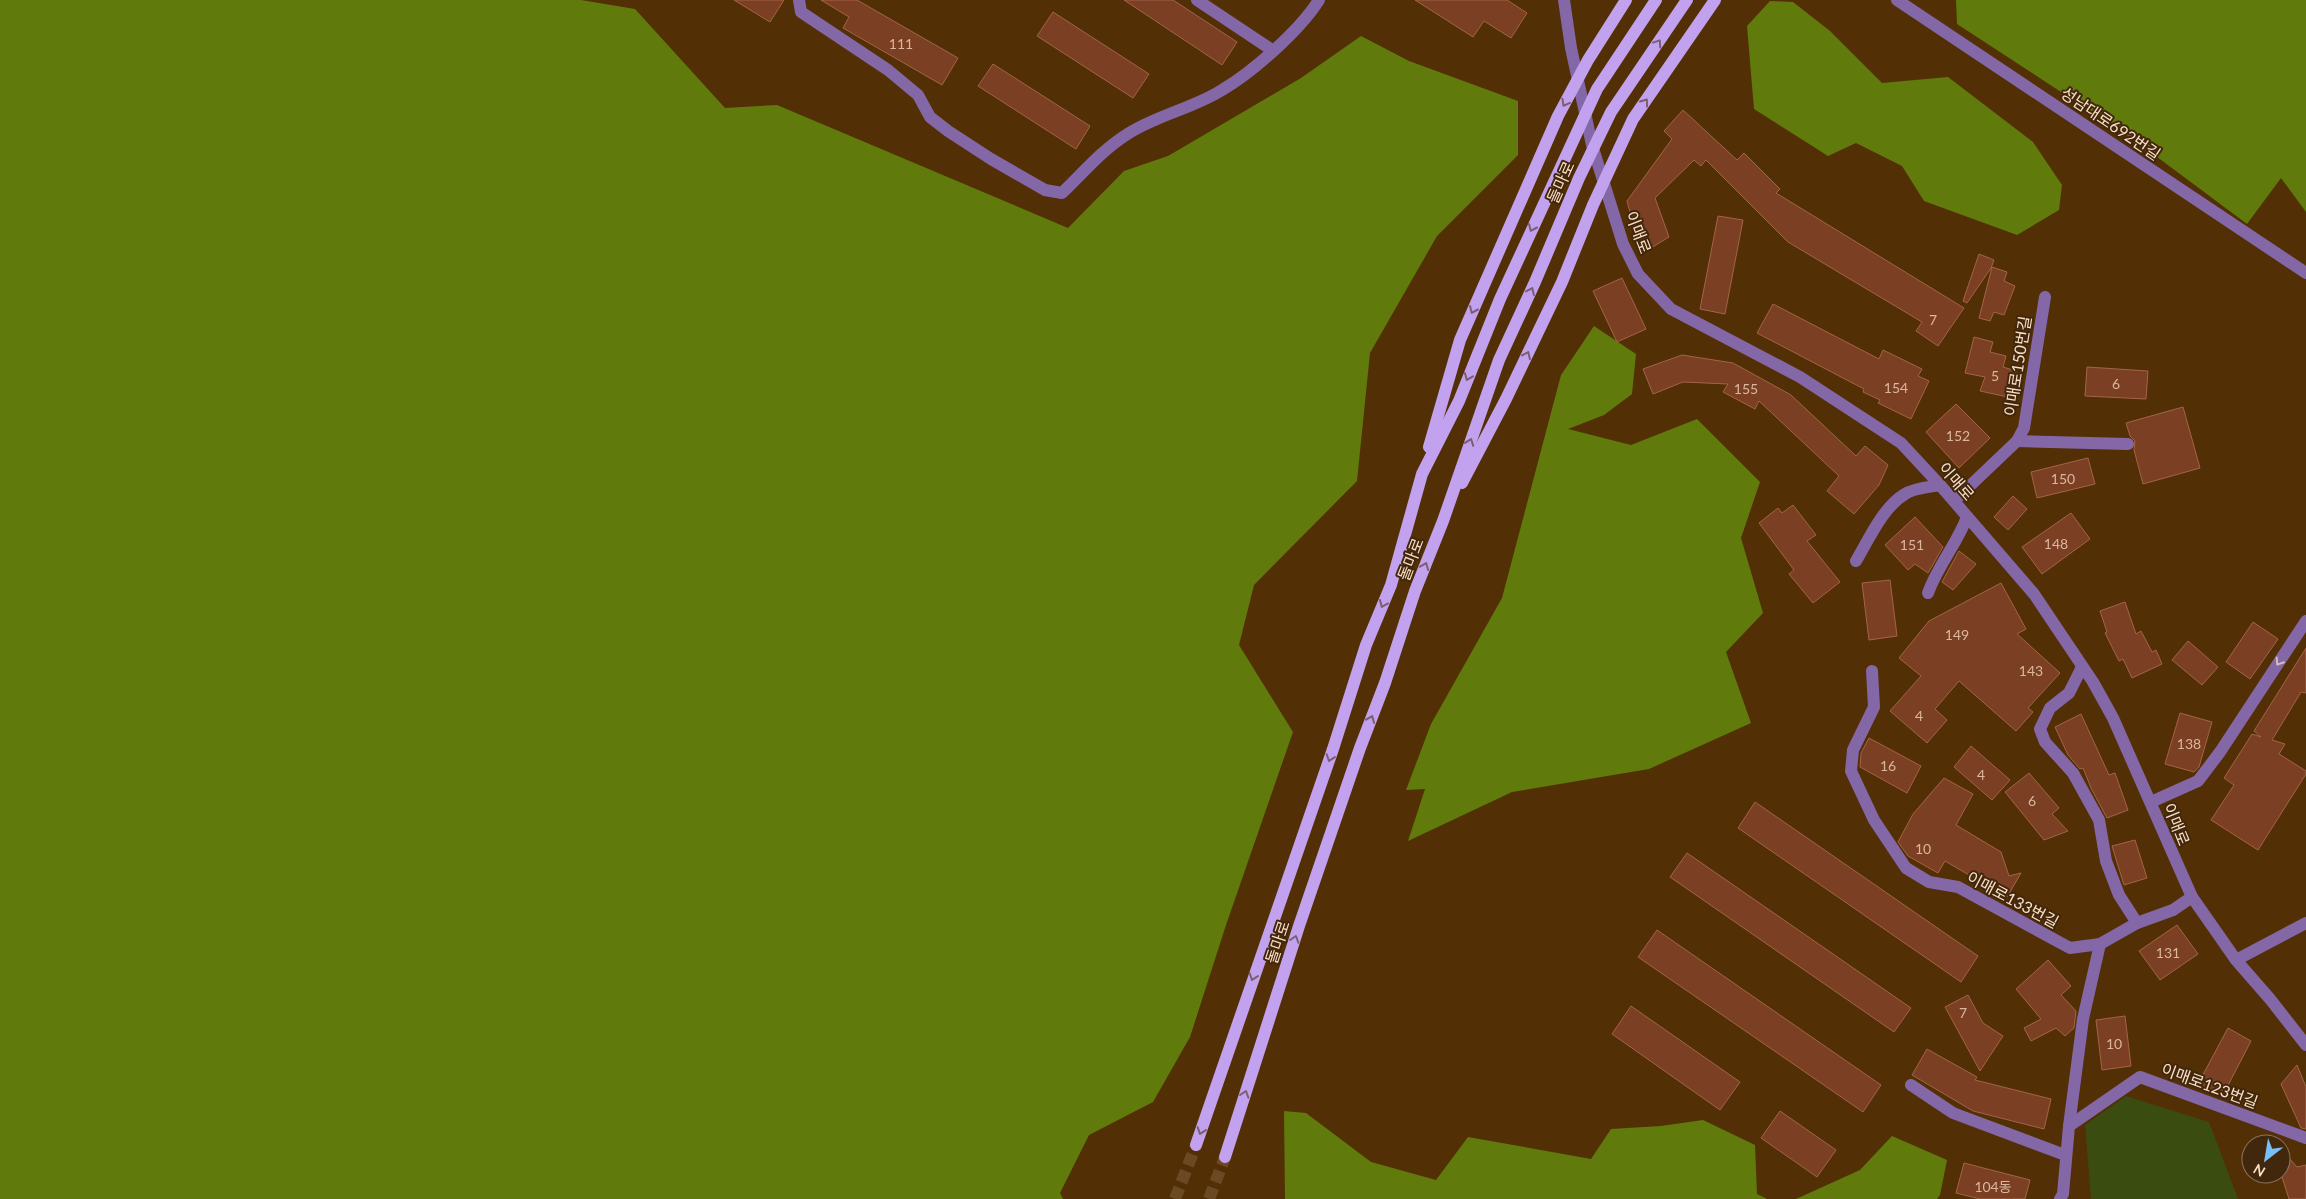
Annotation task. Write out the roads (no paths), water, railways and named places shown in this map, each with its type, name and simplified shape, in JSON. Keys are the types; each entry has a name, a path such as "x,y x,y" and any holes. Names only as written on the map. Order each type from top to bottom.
{"main road":[{"path":"1422,474 1460,340 1558,116 1588,60 1626,0"},
{"name":"돌마로","path":"1196,1145 1333,749 1366,645 1391,585 1422,474 1459,401 1500,299 1597,89 1656,0"},
{"name":"돌마로","path":"1225,1157 1296,935 1360,748 1385,683 1415,591 1443,521 1499,360 1535,282 1579,178 1611,112 1687,0"},
{"path":"1443,521 1506,400 1562,282 1593,205 1634,119 1715,0"}],"street":[{"path":"799,0 801,12 888,70 918,94 930,118 990,159 1045,190 1062,193 1095,159 1126,135 1154,119 1222,91 1272,50 1310,13 1318,0"},
{"path":"1198,0 1272,50"},
{"name":"이매로","path":"1564,0 1570,48 1592,145 1623,244 1638,274 1671,309 1800,377 1901,443 1954,501 2034,594 2082,667 2112,718 2192,897 2236,960 2270,998 2306,1045"},
{"name":"성남대로692번길","path":"1897,0 2306,273"},
{"name":"이매로150번길","path":"1954,501 2016,441 2024,428 2045,297"},
{"path":"2016,441 2128,444"},
{"path":"1856,561 1875,528 1891,507 1906,493 1940,485"},
{"path":"1928,592 1935,572 1962,531 1967,517"},
{"path":"2151,802 2198,782 2220,752 2306,621"},
{"path":"2082,667 2069,693 2050,708 2040,729 2044,742 2074,773 2099,820 2106,861 2119,895 2137,923"},
{"name":"이매로133번길","path":"1872,670 1874,707 1854,750 1851,771 1874,820 1906,868 1929,882 1958,887 2070,948 2100,944 2137,923 2173,910 2192,897"},
{"path":"2236,960 2306,923"},
{"path":"2060,1199 2063,1194 2068,1126 2083,1019 2100,944"},
{"name":"이매로123번길","path":"2068,1126 2140,1077 2306,1138"},
{"path":"1911,1084 1953,1113 2065,1155"}],"tunnel":[{"path":"1175,1199 1196,1145"},
{"path":"1209,1199 1225,1157"}]}
